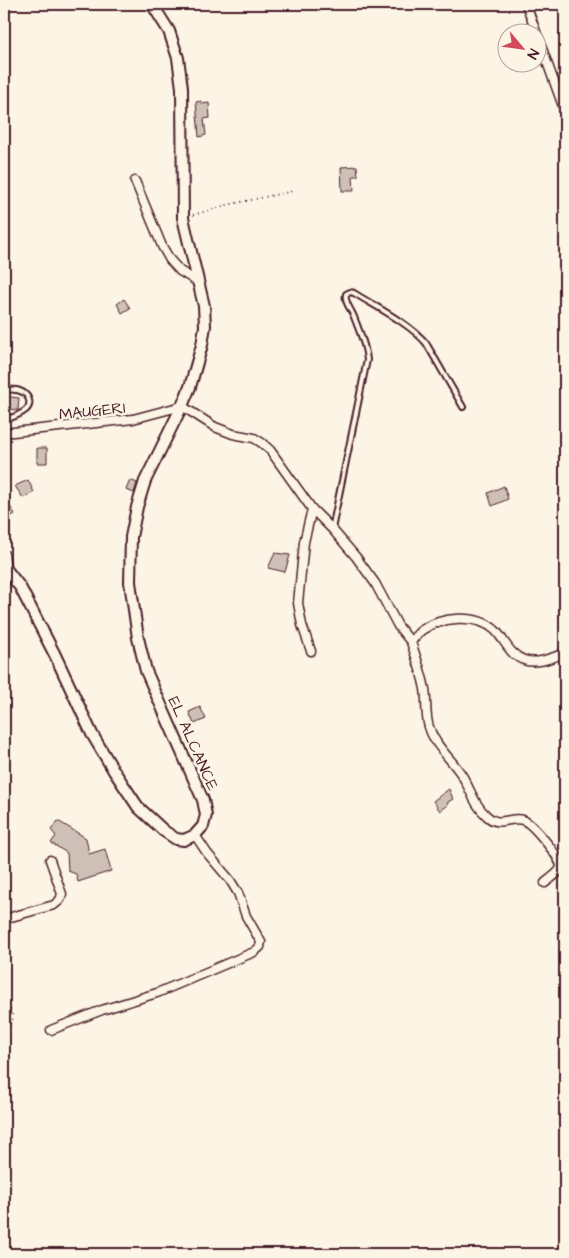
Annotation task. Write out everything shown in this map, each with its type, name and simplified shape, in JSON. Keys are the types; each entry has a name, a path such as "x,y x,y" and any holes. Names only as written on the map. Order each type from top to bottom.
{"street":[{"name":"EL ALCANCE","path":"152,4 169,30 178,58 182,88 183,218 198,282 205,326 197,367 182,406 145,481 137,507 131,537 130,582 138,638 146,671 203,800 206,815 203,826 195,835"},
{"path":"526,4 565,112"},
{"path":"135,181 162,246 170,260 180,271 198,282"},
{"path":"182,406 224,432 254,438 262,443 270,450 312,510 332,528 356,557 375,583 398,626 411,642 426,690 429,727 437,743 463,777 479,808 487,817 497,822 525,821 531,825 549,846 561,867 545,883"},
{"name":"MAUGERI","path":"4,433 134,419 182,406"},
{"path":"311,651 302,625 298,603 304,542 312,510"},
{"path":"4,554 5,569 20,587 56,655 92,734 114,771 138,807 164,830 176,839 184,840 195,835 230,880 238,893 246,916 261,942 260,947 254,952 157,992 102,1010 51,1030"},
{"path":"411,642 420,631 437,623 465,619 482,622 495,630 507,647 516,656 525,661 550,659 565,653"},
{"path":"4,919 54,905 60,900 62,894 50,860"}],"lane":[{"path":"332,528 367,360 366,352 346,300 346,294 354,293 420,335 463,407"},
{"path":"4,389 20,391 25,394 29,400 29,405 26,410 4,420"}],"path":[{"path":"183,218 202,211 293,191"},
{"path":"4,996 13,1018 4,1036"}],"building":[{"path":"201,101 202,104 209,103 210,118 204,119 206,135 199,137 196,102"},
{"path":"357,166 358,176 353,176 354,191 342,191 341,167"},
{"path":"124,299 130,308 122,313 117,304"},
{"path":"4,396 19,398 18,410 4,409"},
{"path":"37,448 47,448 47,463 37,463"},
{"path":"28,480 34,492 23,498 15,486"},
{"path":"130,480 137,483 134,493 126,490"},
{"path":"504,486 508,499 492,506 488,493"},
{"path":"4,498 15,514 4,520"},
{"path":"275,553 290,555 285,572 268,568"},
{"path":"200,707 206,719 194,724 189,712"},
{"path":"449,789 453,799 440,811 433,801"},
{"path":"58,821 86,838 89,854 105,849 111,871 78,882 76,874 68,871 67,853 51,843 56,836 51,830"}]}
